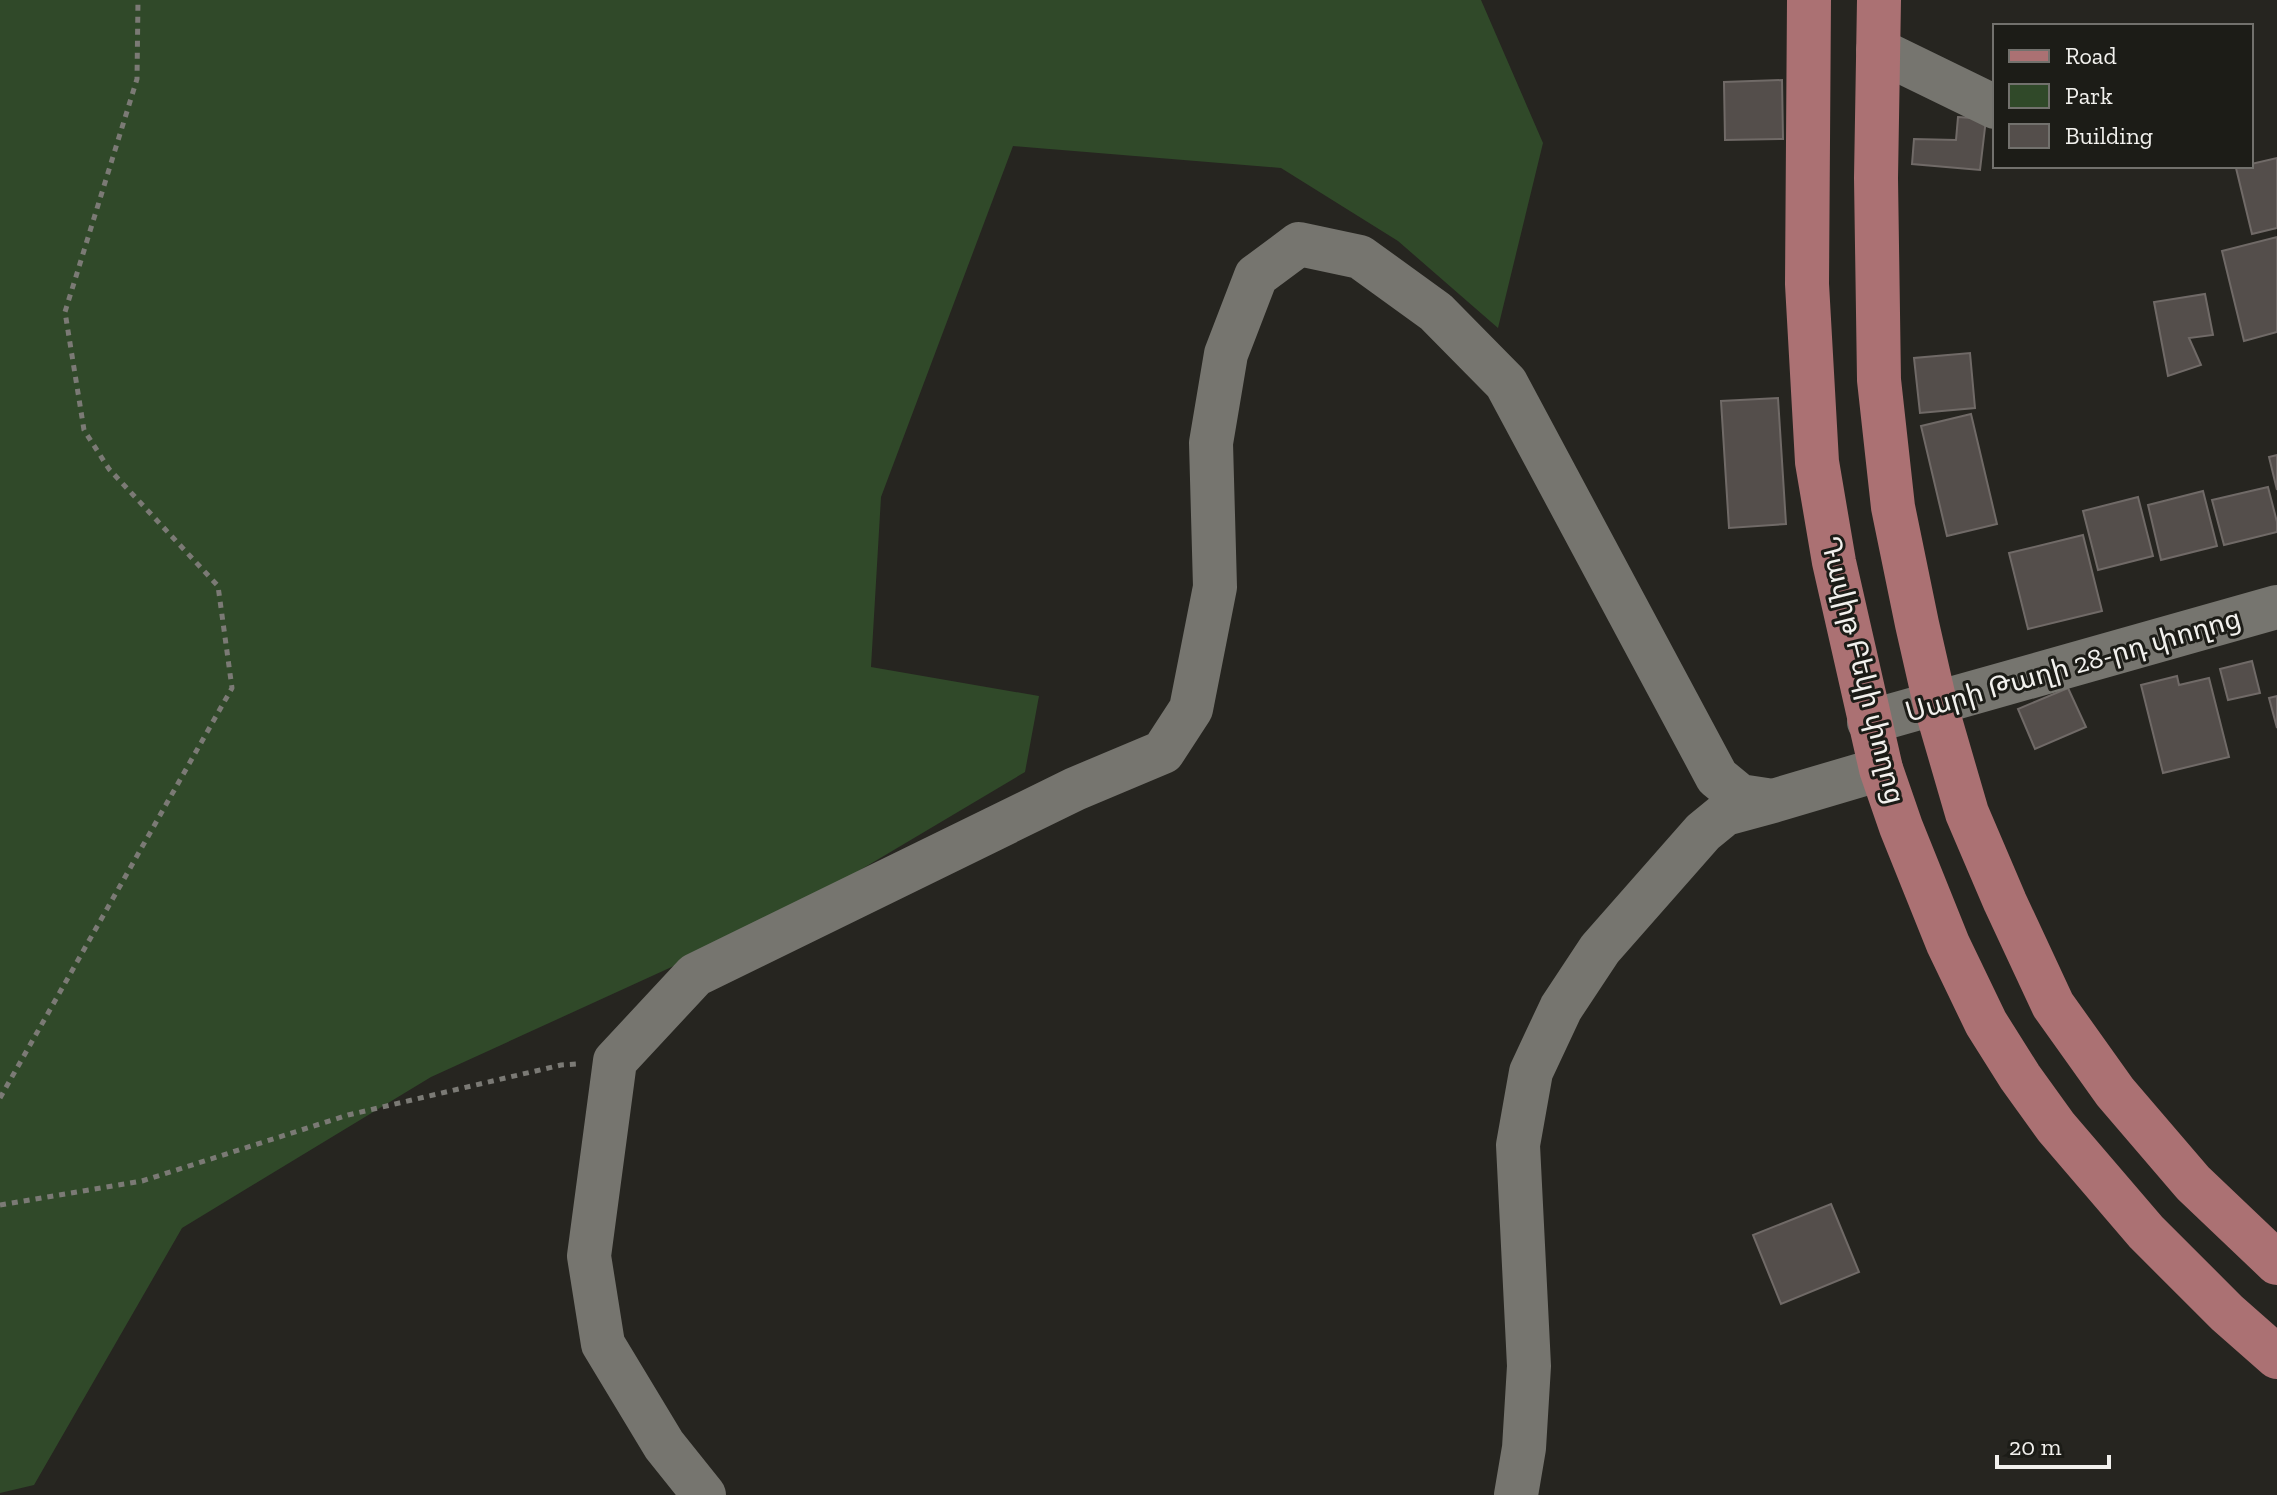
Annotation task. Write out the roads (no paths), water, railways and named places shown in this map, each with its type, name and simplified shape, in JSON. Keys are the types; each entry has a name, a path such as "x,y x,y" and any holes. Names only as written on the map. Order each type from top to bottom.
{"main road":[{"name":"Դավիթ Բեկի փողոց","path":"1809,0 1807,284 1817,462 1834,562 1869,722 1901,827 1948,944 1986,1023 2020,1077 2056,1127 2146,1232 2227,1313 2277,1357"},
{"path":"1879,0 1876,178 1879,380 1893,507 1935,703 1967,813 2053,1005 2115,1092 2193,1183 2277,1263"}],"street":[{"path":"1878,50 1993,106"},
{"path":"704,1495 664,1445 603,1344 589,1256 615,1061 695,975 1075,789 1163,752 1191,709 1215,587 1211,443 1226,354 1256,276 1299,244 1360,257 1436,312 1506,383 1717,777 1740,796 1773,801"},
{"name":"Սարի Թաղի 28-րդ փողոց","path":"1869,722 2277,607"},
{"path":"1516,1495 1524,1448 1529,1366 1518,1145 1531,1072 1561,1008 1600,949 1703,832 1725,814 1881,769"}]}
